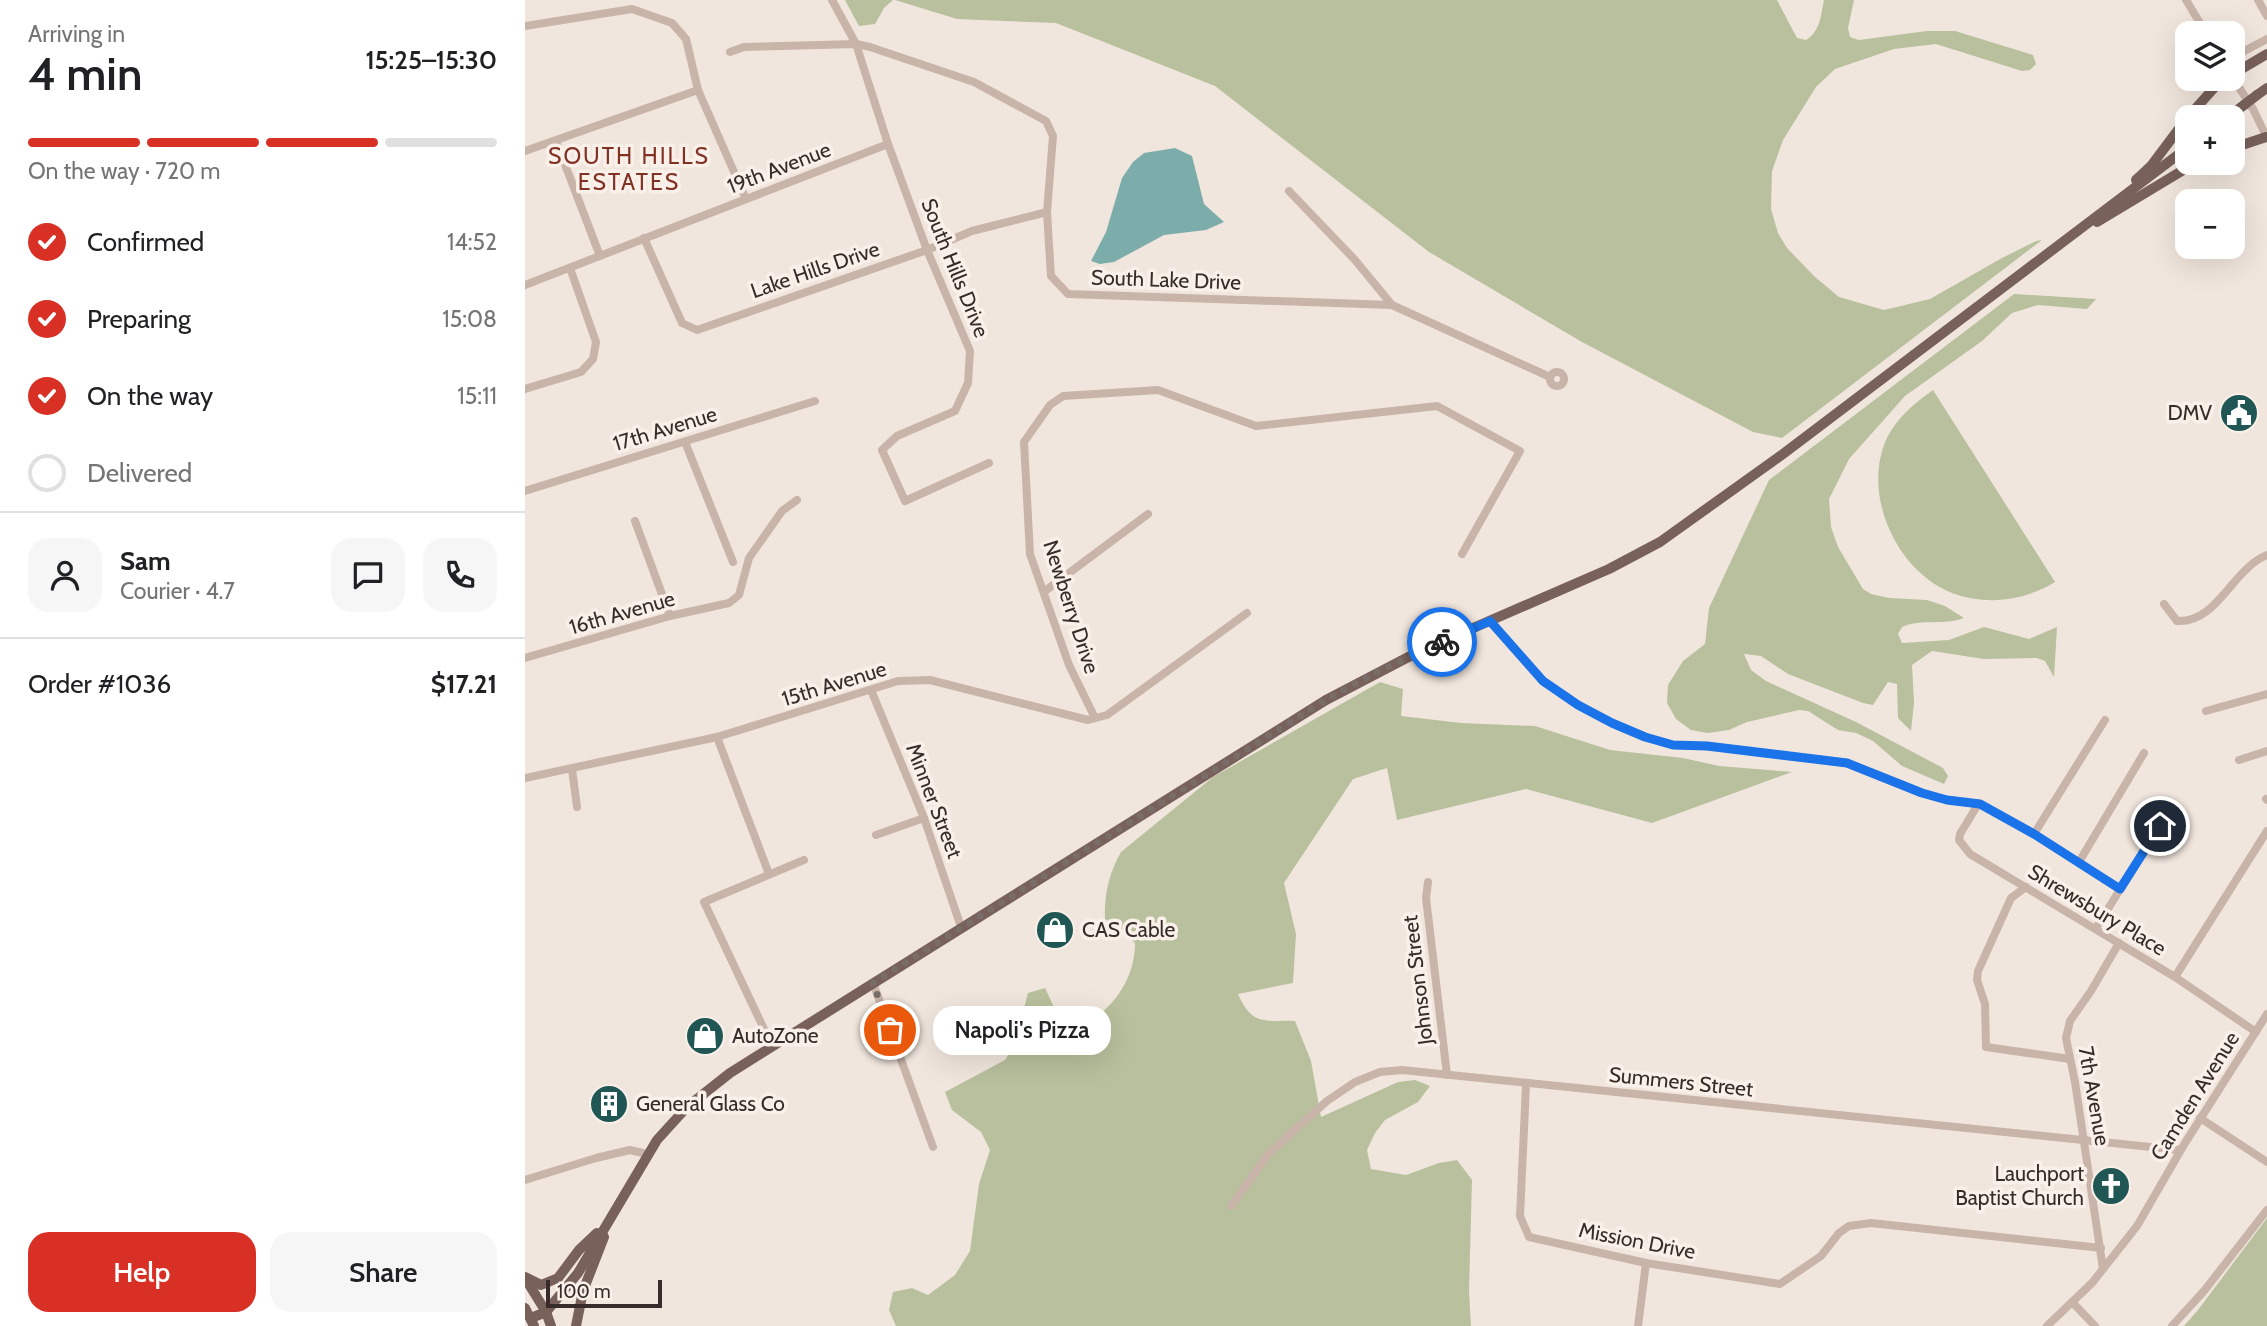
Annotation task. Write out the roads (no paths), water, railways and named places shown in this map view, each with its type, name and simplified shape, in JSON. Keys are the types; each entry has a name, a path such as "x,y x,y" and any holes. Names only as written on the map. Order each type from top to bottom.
{"main road":[{"path":"2245,68 2267,54"},
{"path":"2245,109 2267,88"},
{"path":"2199,105 2211,91"},
{"path":"2083,227 2151,166 2175,135"},
{"path":"2245,144 2267,138"},
{"path":"525,1308 530,1322 546,1312 578,1273 647,1154 687,1107 730,1073 1326,700 1381,670 1609,569 1660,542 1783,454 2175,157"},
{"path":"2083,227 2103,220 2176,175"},
{"path":"525,1278 541,1285 558,1278 579,1250 605,1226"},
{"path":"576,1326 583,1291 604,1239 605,1226"},
{"path":"525,1278 546,1312 551,1326"}],"street":[{"name":"South Hills Drive","path":"832,0 856,44 888,144 927,250 970,351 968,383 955,411 897,436 882,450 905,501 989,463"},
{"path":"2186,0 2199,21"},
{"path":"2258,0 2267,16"},
{"path":"525,26 632,9 672,23 685,39 698,90 746,199"},
{"path":"2245,51 2267,39"},
{"name":"South Lake Drive","path":"730,52 744,47 856,44 974,82 1046,121 1053,136 1048,212 1051,276 1068,294 1392,305 1550,377"},
{"path":"525,151 698,90"},
{"path":"2241,91 2267,138"},
{"path":"556,141 600,256"},
{"name":"19th Avenue","path":"525,285 888,144"},
{"path":"1289,191 1355,260 1392,305"},
{"name":"Lake Hills Drive","path":"645,238 682,323 697,330 927,250 972,231 1048,212"},
{"path":"525,388 581,372 593,359 596,342 570,268"},
{"name":"Newberry Drive","path":"1095,718 1069,665 1030,554 1024,442 1050,405 1063,396 1158,390 1256,426 1437,406 1520,452 1462,554"},
{"name":"17th Avenue","path":"525,491 815,401"},
{"path":"685,442 733,562"},
{"name":"16th Avenue","path":"525,659 670,616 729,603 739,594 749,558 782,511 797,500"},
{"path":"1045,591 1148,514"},
{"path":"635,522 670,616"},
{"path":"2164,604 2177,621 2190,621 2210,609 2250,565 2267,555"},
{"path":"1095,718 1107,715 1247,613"},
{"path":"1490,621 1543,681 1578,705 1645,737 1673,745 1707,746 1847,763 1922,793 1947,800 1980,804 2034,834 2120,889"},
{"name":"15th Avenue","path":"525,778 717,737 898,681 930,680 1088,720 1095,718"},
{"name":"Minner Street","path":"871,690 924,818 961,927"},
{"path":"2206,711 2267,694"},
{"path":"2034,834 2105,720"},
{"path":"717,737 769,874"},
{"path":"2239,760 2267,751"},
{"path":"2079,862 2144,753"},
{"path":"572,769 577,807"},
{"name":"Shrewsbury Place","path":"1980,804 1960,834 1961,844 1970,853 2175,977 2256,1032"},
{"path":"2095,928 2173,805"},
{"path":"876,835 924,818"},
{"path":"2175,977 2267,831"},
{"path":"772,1046 704,902 804,860"},
{"name":"Johnson Street","path":"1428,882 1426,898 1447,1075"},
{"path":"2025,887 2011,898 1978,971 1977,980 1985,1004 1986,1047 2070,1059"},
{"name":"7th Avenue","path":"2103,1269 2066,1038 2070,1021 2091,992 2119,943"},
{"path":"873,983 933,1147"},
{"name":"Camden Avenue","path":"2047,1326 2103,1269 2137,1226 2180,1150 2267,1014"},
{"name":"Summers Street","path":"1231,1206 1269,1153 1327,1101 1355,1082 1380,1072 1402,1070 2180,1150"},
{"name":"Mission Drive","path":"1526,1084 1520,1216 1528,1237 1647,1263 1780,1284 1821,1256 1839,1233 1849,1226 1871,1223 2101,1248"},
{"path":"2200,1118 2267,1162"},
{"path":"525,1180 630,1150 647,1154"},
{"path":"2172,1326 2204,1291 2267,1210"},
{"path":"1638,1326 1647,1263"},
{"path":"2073,1302 2095,1326"}],"water":[{"path":"1175,148 1192,156 1204,204 1224,222 1206,230 1164,235 1114,262 1100,264 1091,261 1106,232 1122,178 1133,162 1144,153"}],"place":[{"name":"DMV","path":"2239,413"},
{"name":"CAS Cable","path":"1055,930"},
{"name":"Napoli's Pizza","path":"890,1030"},
{"name":"AutoZone","path":"705,1036"},
{"name":"General Glass Co","path":"609,1104"},
{"name":"Lauchport Baptist Church","path":"2111,1186"}],"district":[{"name":"SOUTH HILLS ESTATES","path":"629,169"}]}
